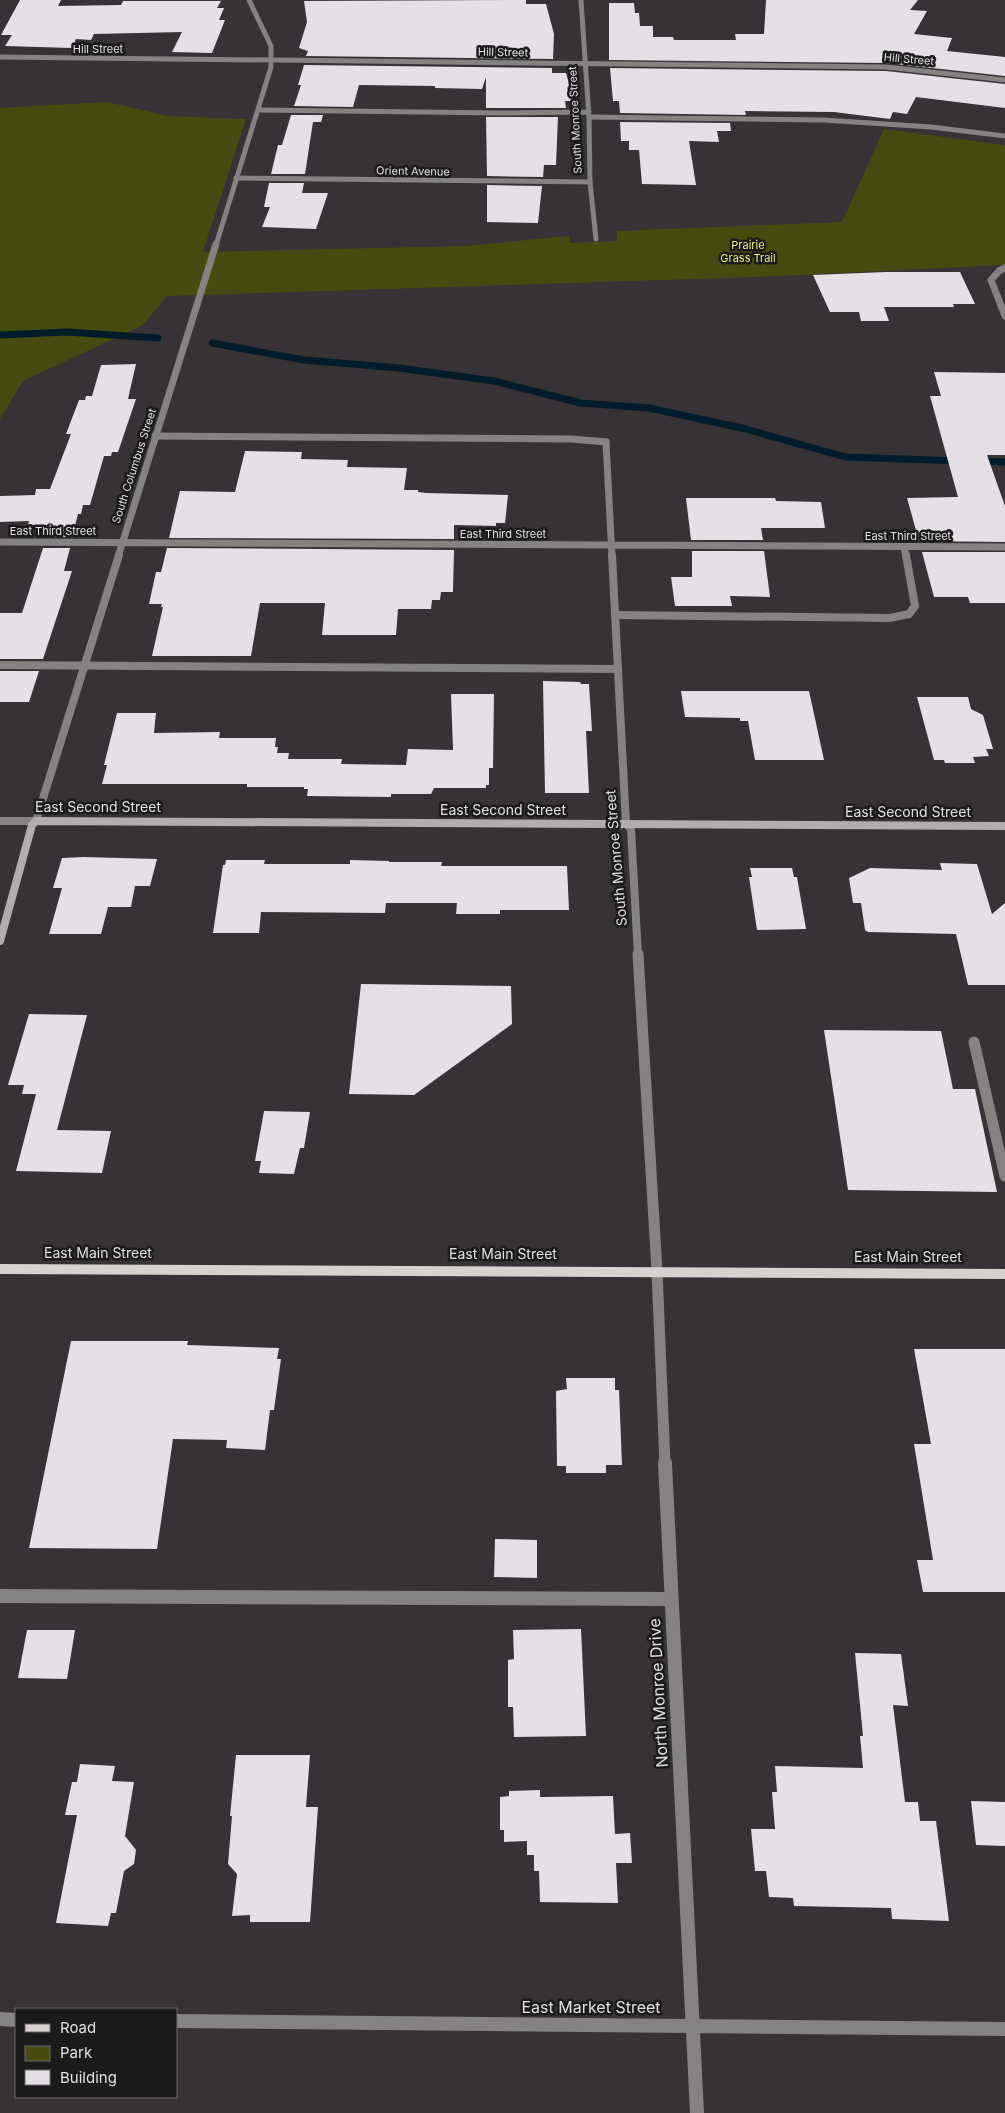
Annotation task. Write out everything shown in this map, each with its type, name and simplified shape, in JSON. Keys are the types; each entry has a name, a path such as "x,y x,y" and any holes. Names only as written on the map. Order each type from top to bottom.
{"main road":[{"name":"East Second Street","path":"36,821 1005,826"},
{"name":"South Columbus Street","path":"0,941 32,825 36,821"},
{"name":"East Main Street","path":"0,1269 1005,1274"}],"street":[{"name":"South Columbus Street","path":"36,821 155,436 189,334 272,60 271,46 249,0"},
{"name":"South Monroe Street","path":"581,0 589,114 590,182 596,238"},
{"name":"Hill Street","path":"0,57 886,66 1005,80"},
{"path":"258,110 589,114 832,120 931,127 1005,136"},
{"name":"Orient Avenue","path":"236,178 590,182"},
{"path":"1005,268 999,271 991,280 1005,316"},
{"name":"South Monroe Street","path":"155,436 572,439 606,442 626,824 631,829 657,1271"},
{"name":"East Third Street","path":"0,542 1005,547"},
{"path":"615,615 890,618 909,614 915,606 904,547"},
{"path":"0,665 618,669"},
{"name":"East Second Street","path":"0,821 36,821"},
{"path":"974,1042 1005,1176"},
{"name":"North Monroe Drive","path":"657,1271 670,1599 697,2113"},
{"path":"0,1596 670,1599"},
{"path":"0,2020 15,2020"},
{"name":"East Market Street","path":"178,2021 1005,2029"}],"green space":[{"name":"Prairie Grass Trail","path":"107,102 168,116 246,119 203,252 465,246 569,236 569,243 617,241 617,231 842,222 884,129 1005,145 1005,265 756,277 167,296 143,325 23,381 0,419 0,108"}],"building":[{"path":"20,0 61,0 58,6 121,5 123,1 221,1 217,8 224,8 219,20 225,20 212,53 172,52 182,32 94,34 91,40 76,39 72,48 5,46 12,35 1,35"},
{"path":"526,0 526,4 546,4 554,34 553,59 306,56 308,51 299,48 307,22 304,1"},
{"path":"766,0 918,0 910,10 927,11 914,34 952,38 947,51 1005,57 1005,76 886,63 609,60 609,3 634,3 635,13 639,13 640,26 653,26 653,37 673,37 674,40 736,40 735,34 764,34"},
{"path":"304,65 552,68 552,73 566,73 574,101 565,101 566,108 486,108 486,77 482,89 359,85 353,107 294,106 301,85 298,85"},
{"path":"610,68 886,71 1005,84 1005,108 916,97 907,114 893,112 890,119 834,112 745,111 746,115 620,113 619,101 613,101"},
{"path":"291,115 323,115 321,122 313,122 305,174 271,174 278,145 282,145"},
{"path":"486,117 558,117 556,165 544,165 543,177 487,176"},
{"path":"620,122 730,123 731,131 717,131 719,142 689,141 696,185 642,184 639,150 629,150 629,141 621,141"},
{"path":"269,183 304,183 302,193 328,193 316,229 262,227 270,207 264,207"},
{"path":"487,185 542,186 538,223 487,222"},
{"path":"886,272 960,272 975,304 953,304 954,307 884,307 889,321 861,321 859,312 830,312 813,275"},
{"path":"136,364 128,399 136,399 118,452 112,452 111,456 104,456 90,505 83,505 81,514 78,514 72,537 46,537 50,525 28,525 29,521 0,522 0,496 35,495 36,489 50,489 71,434 66,434 79,400 85,400 86,396 92,396 101,365"},
{"path":"934,372 1005,373 1005,455 987,455 1005,506 1005,542 919,541 907,498 958,497 930,396 941,396"},
{"path":"245,451 302,452 301,459 348,460 347,467 407,468 404,490 418,490 418,492 426,493 508,495 505,523 496,523 496,526 454,525 454,539 169,538 180,491 235,492"},
{"path":"686,498 775,498 776,501 821,502 825,528 761,528 763,540 691,540"},
{"path":"43,548 70,548 64,571 72,571 43,659 0,659 0,613 22,613"},
{"path":"167,548 454,550 453,592 441,592 440,600 432,600 431,609 398,609 396,635 322,635 325,603 260,603 251,656 152,656 163,607 161,607 162,604 149,604 156,572 161,572"},
{"path":"692,551 764,551 770,597 730,596 732,606 675,606 671,577 692,577"},
{"path":"922,552 1005,552 1005,603 970,603 968,597 934,597"},
{"path":"0,671 39,671 29,702 0,702"},
{"path":"543,681 589,684 592,731 586,731 589,793 545,793"},
{"path":"681,691 809,691 824,760 755,760 748,721 740,721 740,718 685,717"},
{"path":"451,694 494,694 493,768 489,768 489,785 486,785 486,788 434,788 431,794 391,794 391,797 307,796 308,789 304,789 304,787 247,787 247,784 102,784 107,765 104,765 117,713 156,713 154,733 220,732 219,738 276,738 275,747 278,747 277,753 289,753 288,759 342,759 341,764 406,765 408,749 453,750"},
{"path":"917,697 968,697 971,709 983,715 993,749 986,749 989,756 973,757 975,763 945,763 944,760 934,760"},
{"path":"62,858 157,859 150,886 135,886 131,907 108,907 101,934 49,934 62,888 53,888"},
{"path":"226,860 265,860 264,864 350,864 350,860 442,862 441,866 567,866 569,910 500,910 500,914 456,914 457,903 386,903 385,913 261,912 259,933 213,933 223,865 225,865"},
{"path":"940,863 977,864 992,914 1005,903 1005,985 968,985 956,934 868,932 865,930 861,903 853,903 849,878 870,868 942,870"},
{"path":"750,868 792,868 794,877 797,877 806,929 757,930 749,877 752,877"},
{"path":"361,984 511,986 512,1024 414,1095 349,1094"},
{"path":"29,1014 87,1015 57,1130 111,1131 102,1173 16,1171 36,1094 22,1094 24,1085 8,1085"},
{"path":"824,1030 941,1031 953,1089 975,1089 997,1192 848,1190"},
{"path":"264,1111 310,1112 304,1148 300,1148 294,1174 259,1173 261,1161 255,1161"},
{"path":"71,1341 188,1341 187,1345 279,1348 277,1359 281,1359 274,1410 270,1410 265,1450 226,1448 227,1440 173,1439 157,1549 29,1548"},
{"path":"914,1349 1005,1349 1005,1592 923,1592 917,1560 933,1560 914,1444 931,1444"},
{"path":"566,1378 615,1378 615,1390 619,1390 622,1465 606,1465 606,1473 566,1473 566,1466 557,1466 556,1391 567,1389"},
{"path":"495,1539 537,1540 537,1578 494,1577"},
{"path":"581,1629 586,1736 514,1737 513,1707 508,1707 508,1660 514,1659 513,1630"},
{"path":"27,1630 75,1630 67,1679 18,1678"},
{"path":"855,1653 901,1654 908,1706 893,1705 905,1802 918,1802 920,1821 936,1821 949,1921 892,1919 891,1908 794,1906 793,1898 769,1897 766,1871 755,1871 751,1829 775,1829 772,1792 777,1792 775,1766 863,1768 860,1736 863,1736"},
{"path":"236,1755 310,1755 306,1807 318,1807 310,1922 250,1922 250,1915 232,1916 237,1874 228,1864 232,1816 230,1816"},
{"path":"80,1764 115,1766 112,1781 134,1782 125,1836 136,1850 134,1864 124,1871 116,1913 111,1913 108,1926 56,1923 77,1815 65,1815 72,1782 77,1782"},
{"path":"540,1790 540,1797 613,1796 615,1834 630,1833 632,1863 616,1863 618,1903 540,1902 539,1871 534,1871 534,1855 527,1855 527,1841 504,1842 504,1830 500,1830 500,1797 509,1796 509,1791"},
{"path":"971,1801 1005,1802 1005,1846 976,1845"}],"waterway":[{"path":"0,335 67,332 158,338"},
{"path":"212,343 304,360 399,368 494,381 581,403 649,408 746,429 845,457 961,461"},
{"path":"976,461 1005,462"}]}
